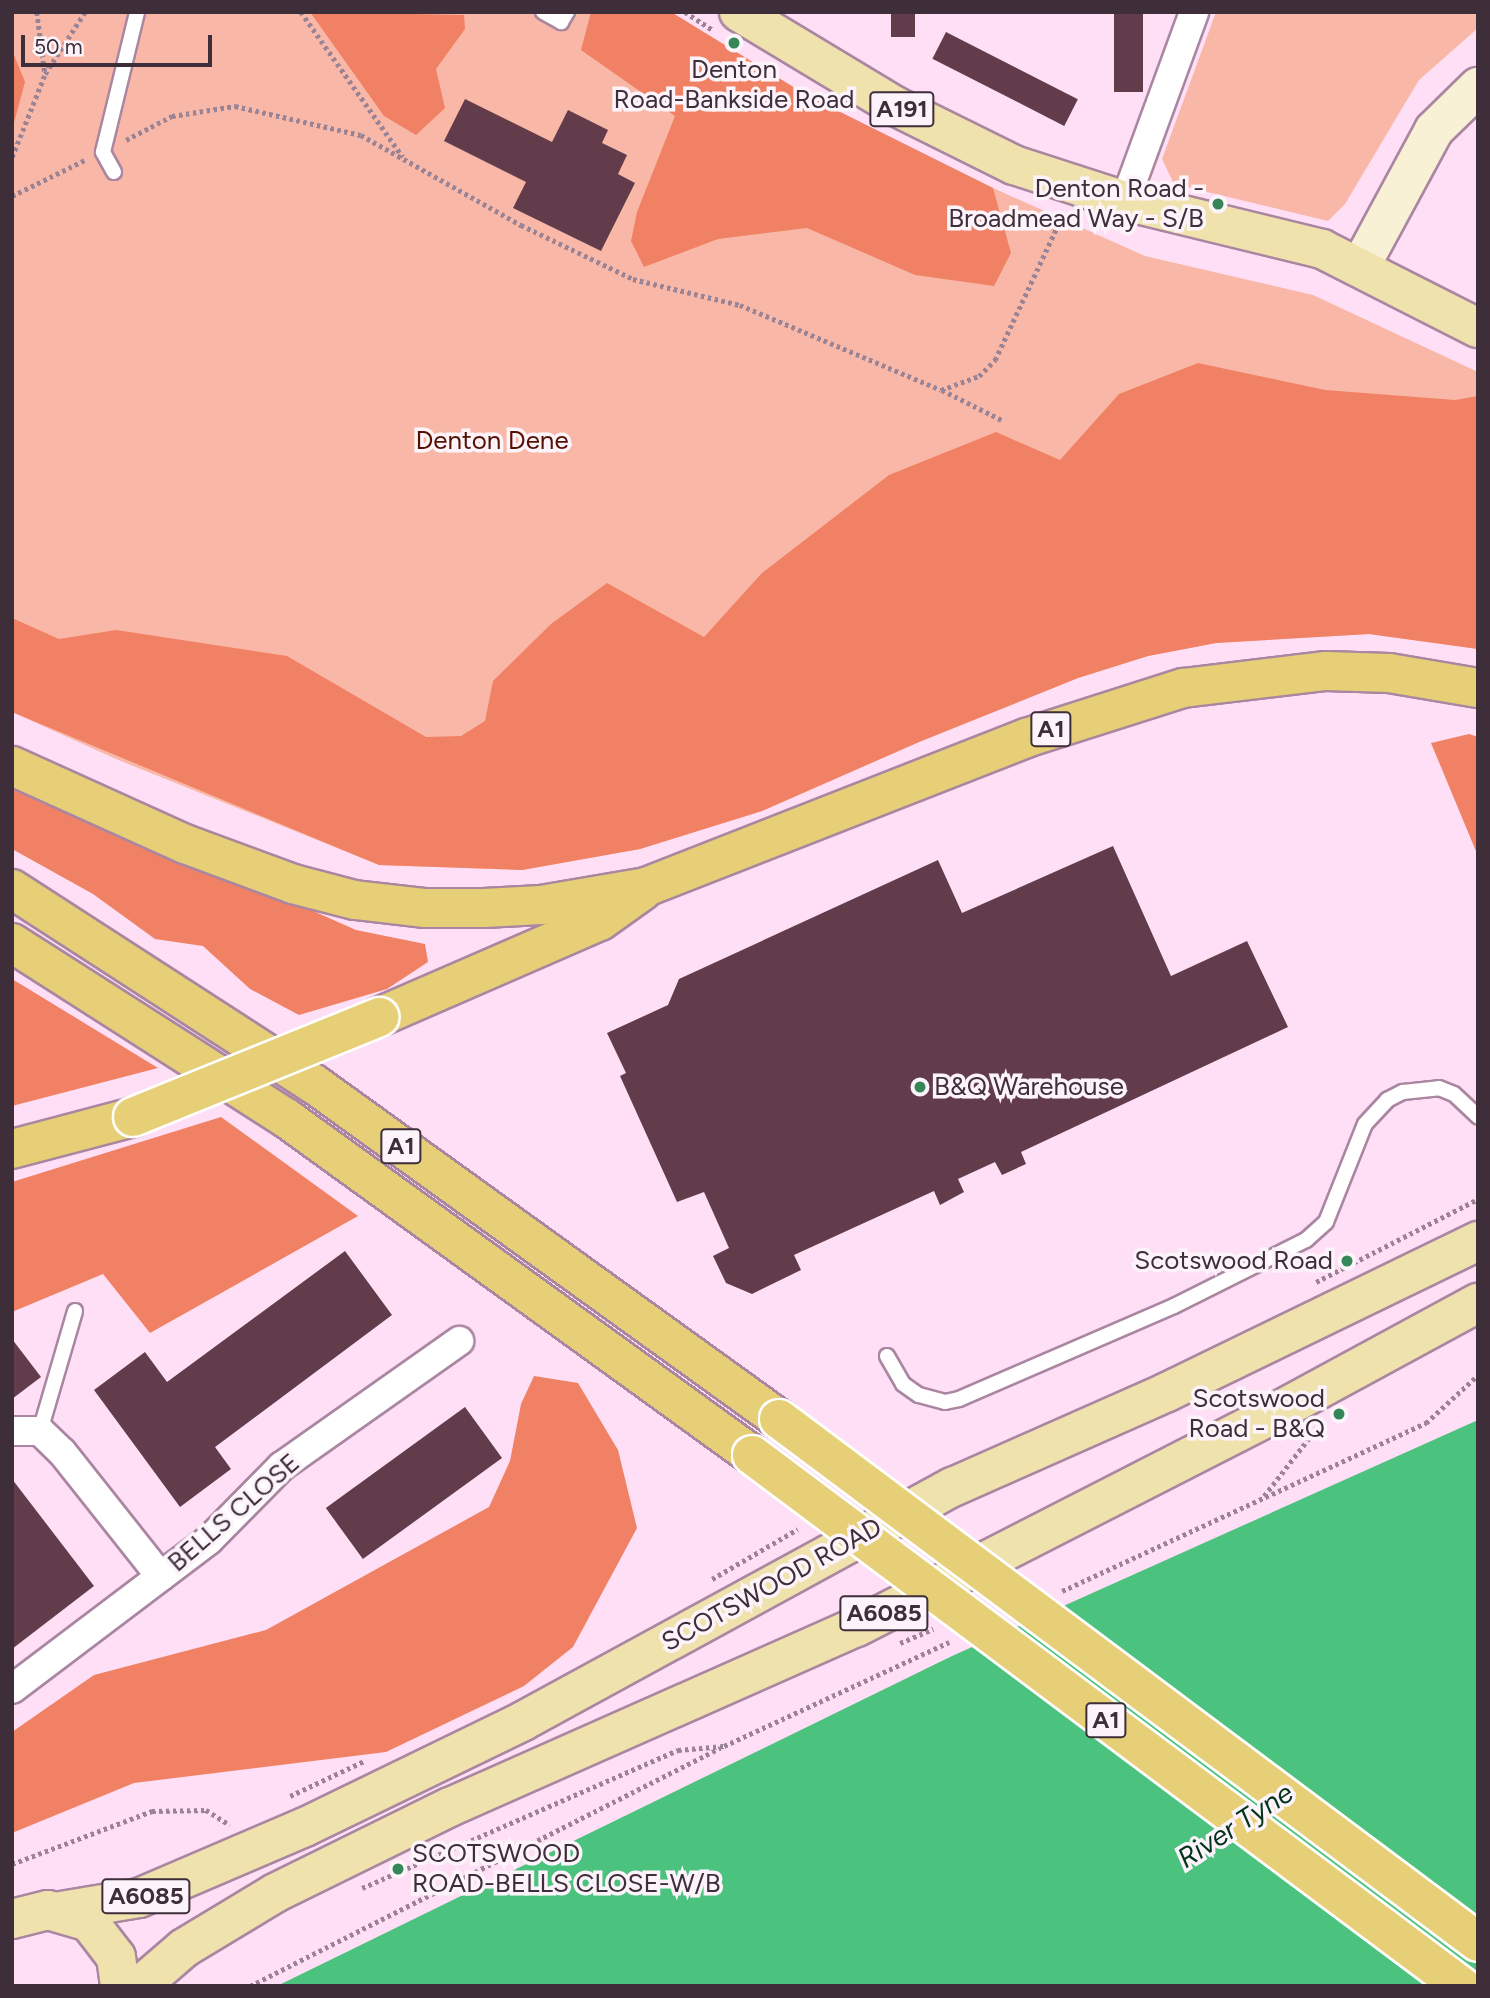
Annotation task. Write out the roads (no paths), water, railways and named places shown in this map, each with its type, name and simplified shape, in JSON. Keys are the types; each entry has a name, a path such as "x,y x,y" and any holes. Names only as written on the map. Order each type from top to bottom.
{"highway":[{"name":"A1","path":"12,766 185,844 293,884 355,900 424,908 541,905 646,887 1026,737 1183,688 1326,671 1389,673 1478,688"},
{"name":"A1","path":"12,1149 133,1118 379,1017 600,921 646,887"},
{"name":"A1","path":"12,889 314,1084 779,1419 1478,1942"},
{"name":"A1","path":"12,943 286,1118 752,1455 1461,1986"}],"main road":[{"name":"A191","path":"739,12 895,106 1014,165 1125,201 1290,239 1360,267 1478,328"},
{"name":"SCOTSWOOD ROAD","path":"12,1919 35,1911 61,1911 150,1894 304,1827 523,1721 953,1487 1167,1392 1469,1225"},
{"name":"A6085","path":"140,1986 184,1948 275,1893 450,1807 858,1627 1276,1413 1478,1303"},
{"path":"61,1911 100,1931 116,1957 120,1986"}],"street":[{"path":"1125,201 1194,12"},
{"path":"1360,267 1434,130 1478,87"},
{"name":"BELLS CLOSE","path":"12,1689 209,1540 282,1466 459,1342"},
{"path":"26,1431 76,1469 161,1577"}],"lane":[{"path":"114,172 103,152 137,12"},
{"path":"543,12 561,22 567,12"},
{"path":"887,1356 903,1384 919,1395 945,1402 959,1399 1174,1306 1306,1240 1326,1222 1365,1124 1387,1100 1403,1092 1439,1088 1454,1094 1478,1116"},
{"path":"26,1431 75,1311"}],"water":[{"name":"River Tyne","path":"1478,1420 1478,1986 277,1986 952,1656"}],"place":[{"name":"Denton Road-Bankside Road","path":"734,43"},
{"name":"Denton Road - Broadmead Way - S/B","path":"1218,204"},
{"name":"B&Q Warehouse","path":"920,1087"},
{"name":"Scotswood Road","path":"1347,1261"},
{"name":"Scotswood Road - B&Q","path":"1339,1414"},
{"name":"SCOTSWOOD ROAD-BELLS CLOSE-W/B","path":"398,1869"}],"park label":[{"name":"Denton Dene","path":"492,441"}]}
